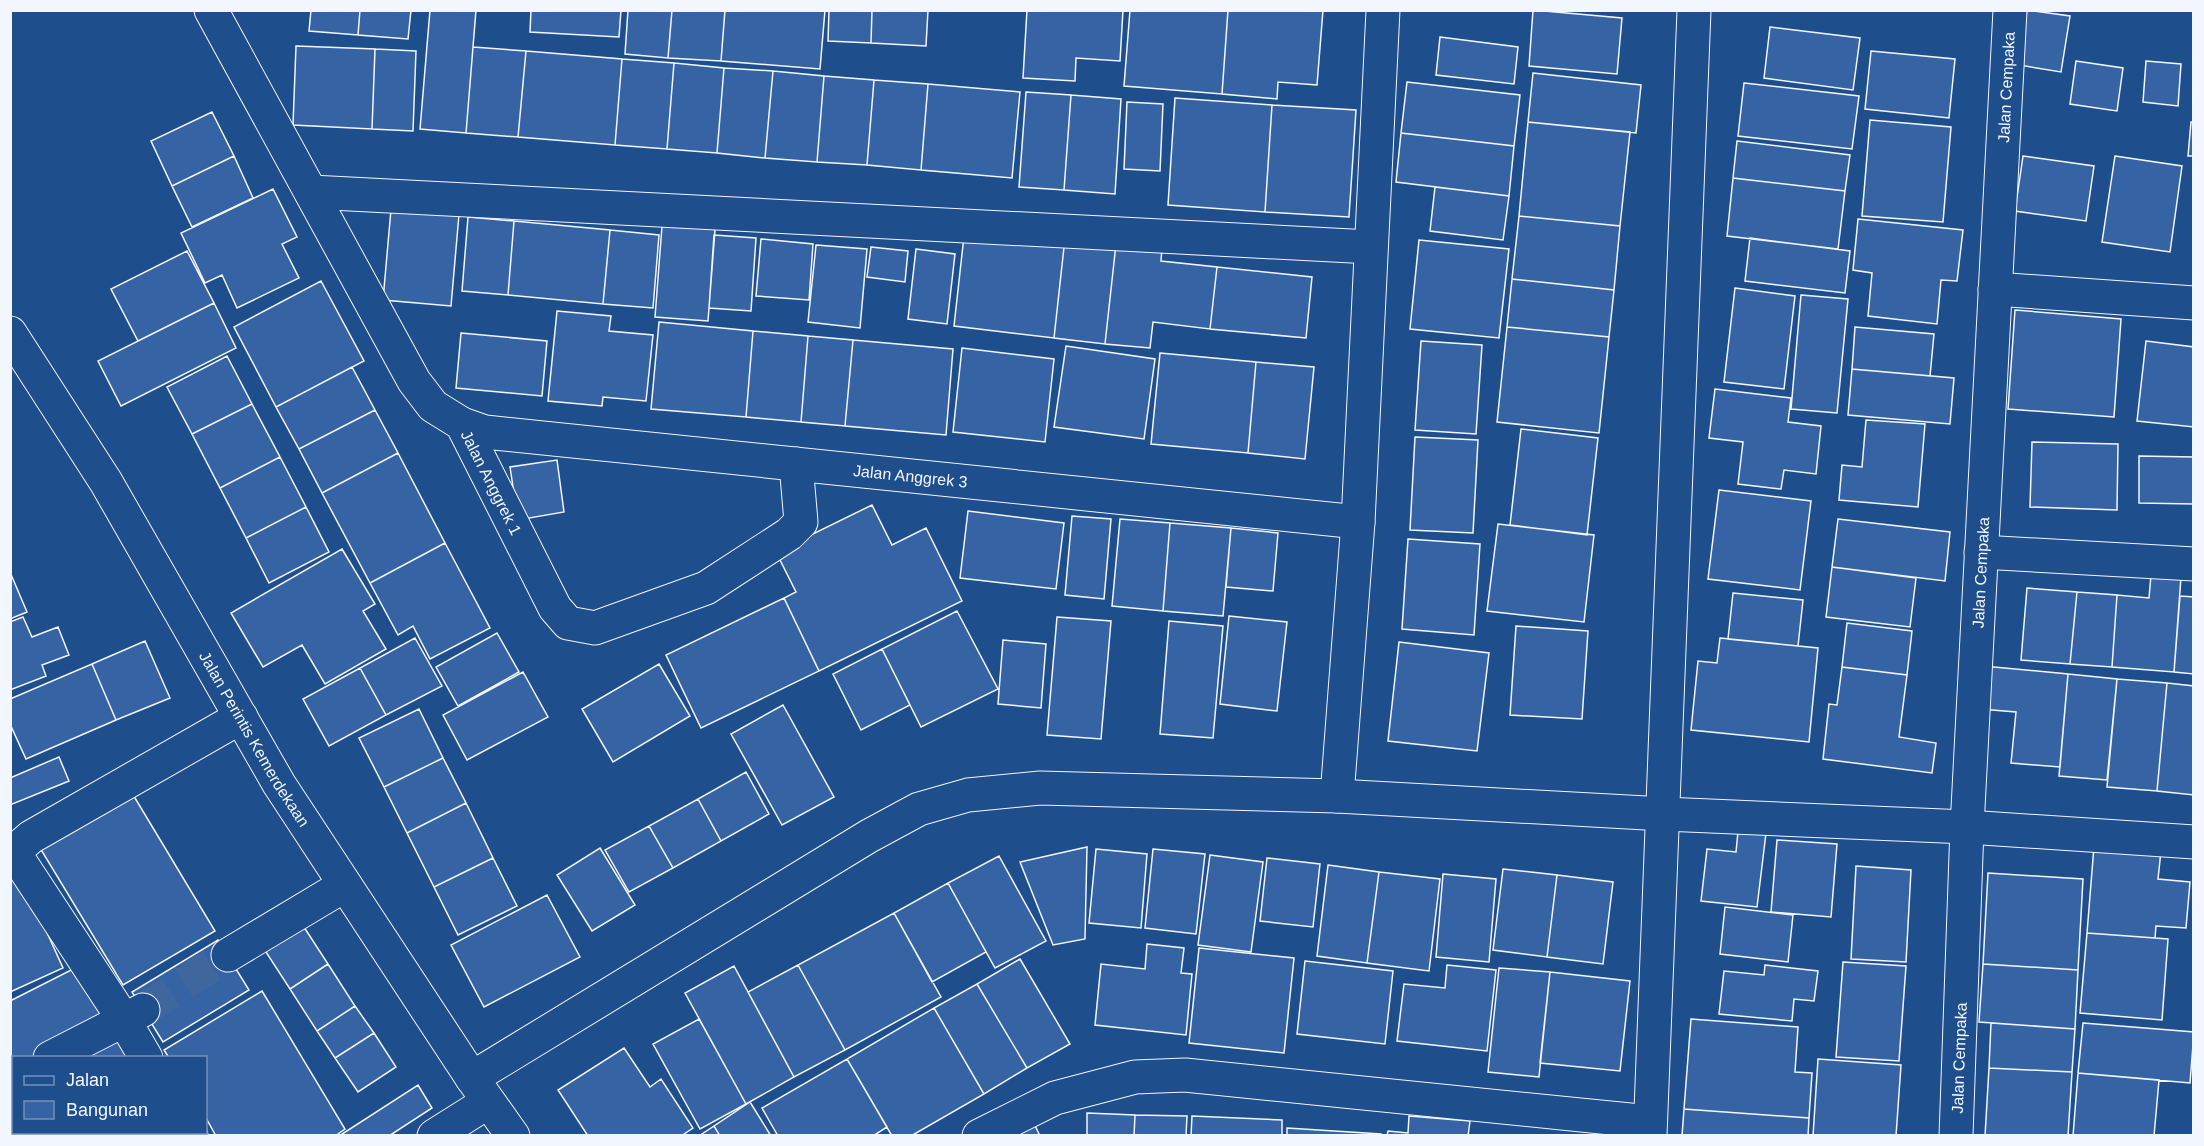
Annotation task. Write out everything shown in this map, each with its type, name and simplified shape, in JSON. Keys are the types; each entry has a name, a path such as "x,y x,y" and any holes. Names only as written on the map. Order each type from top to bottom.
{"street":[{"name":"Jalan Anggrek 1","path":"211,10 414,381 433,406 462,424 555,608 568,623 595,628 706,588 789,534 801,522 796,464"},
{"path":"1337,796 1358,522 1383,10"},
{"path":"979,1136 1055,1098 1135,1077 1185,1076 1650,1129 1694,10"},
{"name":"Jalan Cempaka","path":"1956,1136 1967,827 2010,10"},
{"path":"310,192 1371,247"},
{"path":"1995,289 2193,303"},
{"name":"Jalan Perintis Kemerdekaan","path":"10,333 106,482 279,784 480,1090 513,1136"},
{"name":"Jalan Anggrek 3","path":"462,424 485,432 1358,522"},
{"path":"1981,552 2193,564"},
{"path":"145,1056 134,1015 19,860 16,849 31,837 241,717"},
{"path":"434,1136 480,1090 869,836 919,809 968,795 1040,788 1337,796 1664,814 1967,827 2193,842"},
{"path":"228,955 345,885"},
{"path":"54,1056 134,1015"}],"building":[{"path":"311,10 360,10 358,35 309,31"},
{"path":"360,10 411,10 408,39 358,35"},
{"path":"430,10 476,10 466,133 420,129"},
{"path":"531,10 621,10 619,37 530,32"},
{"path":"628,10 672,10 668,58 625,54"},
{"path":"672,10 725,10 721,61 668,58"},
{"path":"725,10 825,10 820,69 721,61"},
{"path":"829,10 872,10 871,43 828,41"},
{"path":"872,10 928,10 926,46 871,43"},
{"path":"1027,10 1123,10 1120,61 1076,58 1075,81 1023,78"},
{"path":"1130,10 1228,10 1222,94 1124,86"},
{"path":"1228,10 1323,10 1317,85 1278,82 1277,99 1222,94"},
{"path":"1533,10 1622,18 1617,74 1529,66"},
{"path":"2027,10 2070,16 2061,72 2019,65"},
{"path":"1770,27 1860,38 1853,90 1764,78"},
{"path":"1440,37 1518,47 1514,84 1436,75"},
{"path":"296,46 375,49 372,129 293,125"},
{"path":"473,47 526,51 518,137 466,133"},
{"path":"375,49 416,51 413,131 372,129"},
{"path":"526,51 622,59 615,145 518,137"},
{"path":"1871,51 1955,59 1949,118 1865,109"},
{"path":"622,59 674,63 667,149 615,145"},
{"path":"2076,61 2123,68 2117,111 2070,104"},
{"path":"2146,61 2181,64 2178,106 2143,102"},
{"path":"674,63 724,68 717,153 667,149"},
{"path":"724,68 773,71 765,158 717,153"},
{"path":"773,71 824,76 817,162 765,158"},
{"path":"1533,73 1641,85 1636,133 1528,122"},
{"path":"824,76 874,80 867,165 817,162"},
{"path":"874,80 928,84 921,170 867,165"},
{"path":"1407,82 1520,95 1514,146 1401,133"},
{"path":"1744,83 1859,96 1852,149 1738,136"},
{"path":"928,84 1020,92 1012,178 921,170"},
{"path":"1026,92 1071,95 1064,190 1019,187"},
{"path":"1071,95 1121,99 1115,194 1064,190"},
{"path":"1175,98 1272,105 1265,212 1168,205"},
{"path":"1127,102 1163,104 1160,171 1124,169"},
{"path":"1272,105 1356,110 1349,217 1265,212"},
{"path":"212,112 234,156 172,186 151,141"},
{"path":"1870,120 1951,127 1943,222 1862,216"},
{"path":"1528,122 1630,132 1620,226 1519,216"},
{"path":"2191,122 2194,122 2194,156 2188,156"},
{"path":"1401,133 1514,146 1509,196 1396,182"},
{"path":"1737,141 1850,155 1845,191 1733,178"},
{"path":"234,156 253,198 192,227 172,186"},
{"path":"2023,156 2094,166 2086,221 2015,211"},
{"path":"2115,156 2182,166 2170,252 2102,242"},
{"path":"1733,178 1845,191 1838,249 1727,236"},
{"path":"1435,187 1509,196 1503,240 1430,231"},
{"path":"273,189 297,237 282,244 299,278 237,308 222,275 205,283 181,233"},
{"path":"392,198 460,203 451,306 383,300"},
{"path":"663,213 716,217 708,321 655,317"},
{"path":"1519,216 1620,226 1614,290 1512,279"},
{"path":"468,217 514,221 508,295 462,291"},
{"path":"1858,219 1963,230 1957,281 1941,280 1937,324 1868,316 1872,273 1853,270"},
{"path":"514,221 610,230 603,304 508,295"},
{"path":"965,227 1065,238 1054,338 954,326"},
{"path":"610,230 659,235 653,308 603,304"},
{"path":"714,235 756,238 751,311 709,308"},
{"path":"1065,238 1116,244 1105,344 1054,338"},
{"path":"1750,238 1850,251 1845,293 1745,281"},
{"path":"761,239 813,244 809,300 756,296"},
{"path":"1419,240 1509,249 1499,338 1410,329"},
{"path":"1116,244 1162,248 1161,261 1217,267 1210,329 1153,322 1150,348 1105,344"},
{"path":"816,245 867,249 860,328 808,322"},
{"path":"871,247 908,251 905,282 867,277"},
{"path":"916,249 955,254 947,324 908,319"},
{"path":"187,251 214,303 138,341 111,289"},
{"path":"1217,267 1312,277 1306,338 1210,329"},
{"path":"1512,279 1614,290 1609,337 1507,327"},
{"path":"321,281 364,361 276,407 234,327"},
{"path":"1735,288 1795,296 1784,389 1724,382"},
{"path":"1801,295 1848,299 1837,413 1791,409"},
{"path":"214,303 236,348 121,406 98,361"},
{"path":"2015,310 2121,319 2114,417 2008,409"},
{"path":"557,311 611,316 609,331 653,335 646,401 603,397 602,406 548,401"},
{"path":"659,322 753,331 746,417 651,409"},
{"path":"1507,327 1609,337 1599,433 1497,422"},
{"path":"1855,327 1934,334 1930,376 1852,369"},
{"path":"753,331 808,336 801,422 746,417"},
{"path":"461,333 547,341 542,396 456,388"},
{"path":"808,336 853,340 845,426 801,422"},
{"path":"853,340 953,349 946,435 845,426"},
{"path":"1421,341 1482,345 1476,434 1415,430"},
{"path":"2146,341 2194,347 2194,427 2137,421"},
{"path":"1066,346 1155,359 1144,439 1054,427"},
{"path":"962,348 1054,359 1045,442 953,432"},
{"path":"1160,353 1256,362 1248,453 1151,444"},
{"path":"227,356 252,404 192,434 167,387"},
{"path":"1256,362 1314,367 1305,459 1248,453"},
{"path":"352,367 375,410 299,449 276,407"},
{"path":"1852,369 1954,378 1950,424 1848,415"},
{"path":"1715,389 1791,398 1788,422 1821,426 1816,474 1784,470 1781,489 1738,484 1743,442 1709,438"},
{"path":"252,404 280,457 220,488 192,434"},
{"path":"375,410 398,453 322,493 299,449"},
{"path":"1866,420 1925,424 1918,507 1839,500 1842,465 1862,467"},
{"path":"1521,429 1598,438 1587,535 1510,525"},
{"path":"1415,437 1478,440 1473,533 1410,530"},
{"path":"2032,442 2118,444 2117,510 2030,507"},
{"path":"398,453 445,543 370,583 322,493"},
{"path":"2139,456 2194,457 2194,504 2139,503"},
{"path":"280,457 306,507 246,538 220,488"},
{"path":"557,460 564,512 518,520 510,467"},
{"path":"1719,490 1811,501 1800,590 1708,579"},
{"path":"872,505 892,545 926,528 962,601 819,671 784,598 796,592 776,552"},
{"path":"306,507 329,552 269,583 246,538"},
{"path":"968,511 1064,523 1056,589 960,578"},
{"path":"1072,516 1111,519 1104,599 1065,595"},
{"path":"1120,519 1170,523 1163,611 1112,606"},
{"path":"1838,519 1950,532 1945,581 1832,567"},
{"path":"1170,523 1231,528 1223,616 1163,611"},
{"path":"1498,524 1594,535 1584,622 1487,611"},
{"path":"1231,528 1278,533 1273,591 1226,587"},
{"path":"1408,539 1480,544 1474,635 1402,629"},
{"path":"445,543 490,628 430,659 413,626 398,635 370,583"},
{"path":"342,549 375,604 363,611 386,649 325,684 302,645 263,667 231,613"},
{"path":"1832,567 1916,578 1910,627 1826,617"},
{"path":"10,572 27,612 10,619"},
{"path":"2151,575 2181,577 2174,672 2112,667 2117,595 2149,598"},
{"path":"2027,588 2077,592 2070,664 2021,660"},
{"path":"2077,592 2117,595 2112,667 2070,664"},
{"path":"1733,593 1803,600 1798,646 1728,639"},
{"path":"2180,596 2194,597 2194,674 2174,672"},
{"path":"784,598 819,671 701,728 666,655"},
{"path":"957,611 998,689 921,727 882,649"},
{"path":"1229,616 1287,622 1277,711 1220,704"},
{"path":"23,617 32,637 58,627 69,655 42,665 46,676 10,690 10,622"},
{"path":"1057,617 1111,621 1101,739 1047,735"},
{"path":"1169,621 1223,626 1213,738 1160,734"},
{"path":"1847,623 1912,631 1907,675 1842,667"},
{"path":"1516,626 1588,631 1582,719 1510,715"},
{"path":"497,633 519,672 458,706 436,667"},
{"path":"415,638 442,686 386,715 360,668"},
{"path":"1720,638 1818,648 1809,742 1691,730 1698,661 1717,663"},
{"path":"1003,640 1046,644 1041,708 998,704"},
{"path":"145,641 170,698 116,720 92,664"},
{"path":"1399,642 1489,653 1477,751 1388,741"},
{"path":"882,649 910,705 861,730 833,674"},
{"path":"92,664 116,720 26,759 10,724 10,699"},
{"path":"659,664 690,716 613,762 582,709"},
{"path":"1983,666 2068,674 2060,767 2011,763 2016,712 1980,709"},
{"path":"1842,667 1907,675 1899,737 1936,743 1932,773 1823,759 1829,704 1837,705"},
{"path":"360,668 386,715 329,746 303,699"},
{"path":"523,672 548,717 467,760 443,715"},
{"path":"2068,674 2117,679 2107,780 2059,776"},
{"path":"2117,679 2167,683 2157,791 2107,787"},
{"path":"2167,683 2194,686 2194,795 2157,791"},
{"path":"783,705 834,797 782,825 731,734"},
{"path":"419,709 443,758 384,787 359,738"},
{"path":"59,757 69,781 10,805 10,778"},
{"path":"443,758 466,803 407,833 384,787"},
{"path":"746,772 769,814 721,841 698,799"},
{"path":"129,788 215,931 123,985 37,843"},
{"path":"698,799 721,841 673,868 649,826"},
{"path":"466,803 493,858 434,887 407,833"},
{"path":"1739,821 1767,825 1757,907 1701,901 1707,849 1736,852"},
{"path":"649,826 673,868 629,892 605,850"},
{"path":"1777,840 1837,844 1831,917 1771,912"},
{"path":"2094,846 2161,851 2158,879 2190,882 2186,928 2156,926 2155,938 2087,933"},
{"path":"1087,847 1085,939 1053,945 1020,862"},
{"path":"600,848 635,905 592,931 557,875"},
{"path":"1096,849 1147,854 1141,928 1089,923"},
{"path":"1153,849 1205,854 1196,934 1145,928"},
{"path":"10,851 63,968 10,992"},
{"path":"1210,855 1263,862 1251,952 1198,945"},
{"path":"999,856 1046,941 995,968 948,883"},
{"path":"493,858 517,906 458,935 434,887"},
{"path":"1267,858 1320,864 1313,927 1260,921"},
{"path":"1328,865 1379,872 1367,963 1317,956"},
{"path":"1856,866 1911,870 1906,962 1851,959"},
{"path":"1503,869 1557,875 1547,957 1493,950"},
{"path":"1379,872 1440,879 1429,971 1367,963"},
{"path":"1988,873 2083,879 2078,970 1983,964"},
{"path":"1443,874 1496,879 1489,962 1436,957"},
{"path":"1557,875 1613,882 1603,964 1547,957"},
{"path":"948,883 986,952 932,982 894,913"},
{"path":"547,895 580,957 484,1007 451,945"},
{"path":"1725,907 1793,915 1788,962 1720,954"},
{"path":"894,913 941,997 845,1050 798,965"},
{"path":"302,924 328,964 290,989 264,949"},
{"path":"2087,933 2168,939 2162,1020 2080,1013"},
{"path":"218,940 249,990 163,1042 132,992"},
{"path":"1147,944 1184,948 1181,973 1192,974 1186,1035 1095,1025 1101,964 1145,969"},
{"path":"1199,948 1294,958 1284,1053 1189,1043"},
{"path":"1020,959 1070,1044 1027,1068 977,984"},
{"path":"1305,961 1393,971 1385,1044 1297,1034"},
{"path":"1843,962 1906,966 1899,1061 1836,1057"},
{"path":"83,964 112,1020 42,1056 12,1056 12,1070 10,1071 10,1001"},
{"path":"328,964 355,1006 317,1031 290,989"},
{"path":"1983,964 2078,970 2075,1029 1979,1022"},
{"path":"798,965 845,1050 794,1077 748,992"},
{"path":"1447,965 1496,970 1487,1051 1397,1041 1404,984 1445,988"},
{"path":"1765,965 1818,971 1814,1001 1794,999 1792,1021 1719,1014 1724,971 1764,975"},
{"path":"734,966 794,1077 746,1104 685,993"},
{"path":"1499,968 1550,972 1539,1077 1488,1072"},
{"path":"1550,972 1630,981 1620,1071 1540,1063"},
{"path":"977,984 1027,1068 984,1094 934,1008"},
{"path":"262,991 345,1129 335,1136 216,1136 207,1120 207,1056 168,1056 164,1050"},
{"path":"355,1006 374,1033 335,1058 317,1031"},
{"path":"934,1008 984,1094 911,1136 892,1136 847,1059"},
{"path":"699,1019 746,1104 700,1129 653,1044"},
{"path":"1691,1019 1798,1027 1795,1072 1812,1073 1809,1118 1684,1109"},
{"path":"1991,1023 2075,1029 2072,1072 1989,1068"},
{"path":"2083,1023 2194,1032 2190,1083 2078,1073"},
{"path":"128,1028 142,1056 77,1056"},
{"path":"374,1033 396,1067 358,1092 335,1058"},
{"path":"624,1048 650,1087 661,1079 693,1128 681,1136 588,1136 558,1090"},
{"path":"847,1059 887,1127 873,1136 778,1136 762,1108"},
{"path":"1818,1059 1901,1065 1896,1136 1813,1136"},
{"path":"1989,1068 2072,1072 2068,1136 1985,1136"},
{"path":"2078,1073 2159,1080 2154,1136 2073,1136"},
{"path":"418,1085 432,1108 389,1136 339,1136"},
{"path":"12,1090 12,1134 10,1130 10,1091"},
{"path":"750,1102 771,1136 720,1136 714,1126"},
{"path":"1684,1109 1809,1118 1808,1136 1682,1136"},
{"path":"1029,1113 1040,1136 987,1136"},
{"path":"1087,1113 1135,1115 1134,1136 1087,1136"},
{"path":"1135,1115 1187,1116 1186,1136 1134,1136"},
{"path":"1192,1116 1282,1120 1282,1136 1191,1136"},
{"path":"1409,1116 1470,1121 1468,1136 1387,1136 1388,1131 1408,1133"},
{"path":"714,1126 720,1136 699,1136"},
{"path":"1287,1128 1381,1134 1381,1136 1287,1136"},
{"path":"12,1134 48,1134 45,1136 13,1136"},
{"path":"73,1134 124,1134 125,1136 70,1136"},
{"path":"124,1134 186,1134 187,1136 125,1136"}],"tunnel":[{"path":"143,1010 228,955"}]}
